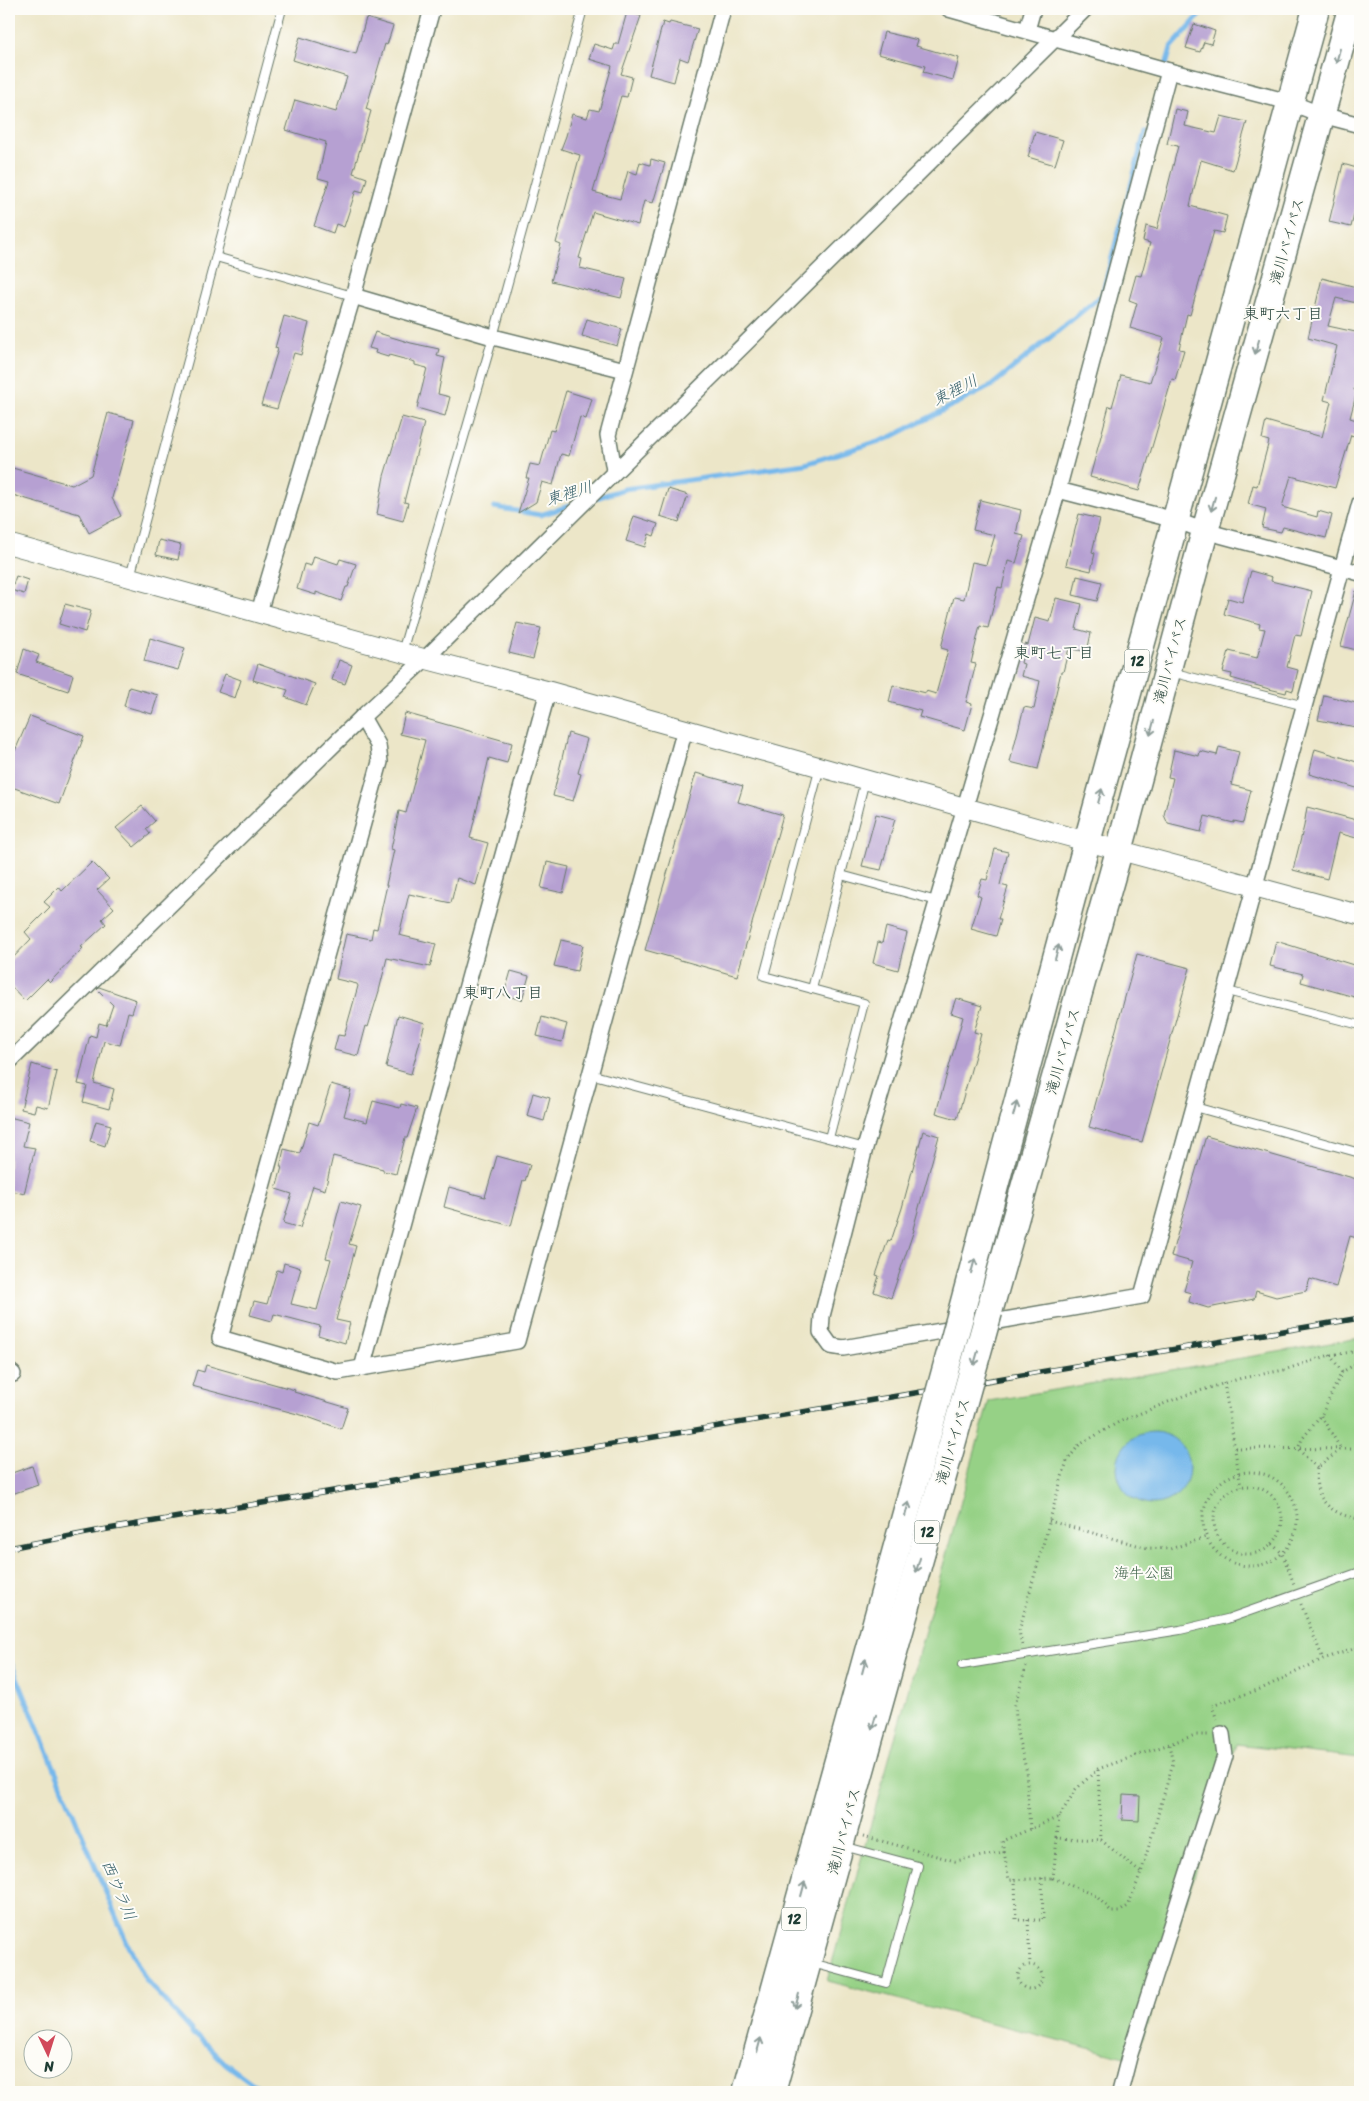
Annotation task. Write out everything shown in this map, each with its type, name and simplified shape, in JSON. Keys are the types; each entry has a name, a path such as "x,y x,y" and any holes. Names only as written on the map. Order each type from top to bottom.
{"highway":[{"name":"滝川バイパス","path":"772,2092 808,1962 849,1848 854,1749 961,1314 1087,842 1316,9"},
{"name":"滝川バイパス","path":"746,2092 989,1312 1120,851 1205,531 1351,9"}],"street":[{"path":"259,612 353,296 432,9"},
{"path":"614,470 608,435 723,9"},
{"path":"949,9 1169,71 1290,102 1322,115 1360,125"},
{"path":"1027,30 1033,9"},
{"path":"9,1062 362,717 425,659 614,470 1085,9"},
{"path":"1169,71 1058,490 865,1148 822,1316 821,1332 831,1346 843,1348 1142,1296 1256,888 1360,503"},
{"path":"353,296 493,337 625,370"},
{"path":"1058,490 1175,520 1205,531 1360,573"},
{"path":"9,544 548,691 1087,842 1360,915"},
{"path":"362,1368 548,691"},
{"path":"362,717 378,745 380,762 220,1338 338,1372 517,1340 685,729"},
{"path":"1120,2092 1129,2057 1225,1756 1222,1734"}],"lane":[{"path":"130,577 282,9"},
{"path":"402,652 493,337 583,9"},
{"path":"216,257 353,296"},
{"path":"1168,671 1305,706"},
{"path":"820,767 764,976 864,1003 829,1138"},
{"path":"812,989 865,780"},
{"path":"841,875 937,901"},
{"path":"1227,991 1360,1025"},
{"path":"590,1074 865,1148"},
{"path":"1195,1107 1360,1153"},
{"path":"962,1664 1190,1628 1227,1619 1360,1572"},
{"path":"808,1962 886,1983 918,1866 849,1848"}],"path":[{"path":"1030,1829 1026,1770 1017,1733 1015,1705 1026,1668 1019,1631 1067,1461 1078,1445 1119,1422 1183,1396 1224,1383 1284,1370 1330,1355 1360,1351"},
{"path":"1330,1355 1342,1372"},
{"path":"1298,1449 1302,1439 1322,1416 1342,1372 1354,1366 1360,1358"},
{"path":"1224,1383 1241,1487"},
{"path":"1322,1416 1341,1448"},
{"path":"1235,1448 1360,1449"},
{"path":"1341,1448 1317,1468 1316,1475 1323,1503 1334,1512 1360,1519"},
{"path":"1298,1449 1317,1468"},
{"path":"1256,1472 1273,1478 1286,1489 1295,1504 1297,1522 1292,1539 1282,1553 1269,1562 1254,1565 1238,1564 1224,1558 1212,1548 1207,1537 1202,1518 1205,1503 1213,1489 1224,1479 1239,1473 1256,1472"},
{"path":"1241,1487 1262,1489 1275,1499 1282,1514 1280,1530 1272,1544 1258,1553 1241,1554 1226,1547 1216,1534 1213,1518 1218,1502 1230,1490 1241,1487"},
{"path":"1049,1521 1148,1548 1170,1549 1207,1537"},
{"path":"1054,1878 1059,1817 1076,1789 1098,1769 1195,1735 1222,1734 1212,1706 1263,1688 1323,1660 1360,1647"},
{"path":"1059,1817 1002,1841 1009,1880 1014,1878 1054,1878 1096,1896 1112,1912 1119,1912 1128,1906 1141,1873 1173,1763 1169,1745"},
{"path":"1098,1769 1101,1840"},
{"path":"849,1848 861,1836 955,1860 1004,1852"},
{"path":"1057,1838 1101,1840 1141,1873"},
{"path":"1014,1878 1016,1920 1043,1920 1042,1878"},
{"path":"1028,1920 1030,1965"},
{"path":"1030,1965 1038,1968 1042,1976 1040,1984 1033,1989 1025,1988 1019,1983 1018,1975 1022,1968 1030,1965"}],"green space":[{"name":"海牛公園","path":"1360,1338 1360,1758 1236,1744 1136,2060 827,1981 989,1401"}],"water":[{"path":"1160,1432 1179,1442 1187,1454 1189,1468 1187,1482 1179,1494 1167,1502 1146,1504 1127,1494 1119,1482 1117,1461 1127,1442 1139,1434"}],"building":[{"path":"627,12 641,16 621,74 632,77 627,97 621,96 593,192 620,199 628,171 637,174 640,162 650,165 651,159 665,163 653,203 644,201 638,225 593,212 579,258 582,259 580,268 626,279 621,298 551,281 561,245 556,243 580,155 561,149 572,114 587,118 590,109 599,111 612,66 589,59 594,44 613,50 615,44 618,44"},
{"path":"366,18 393,26 387,45 385,44 366,109 371,111 353,173 367,178 363,192 356,190 344,227 336,224 333,233 314,226 329,181 318,178 326,142 286,130 295,100 336,112 347,77 293,60 300,37 356,54"},
{"path":"663,22 698,29 688,61 680,58 674,82 649,75"},
{"path":"1194,24 1215,31 1211,44 1204,42 1200,52 1186,48"},
{"path":"884,32 918,40 916,46 959,58 953,80 923,72 925,66 878,54"},
{"path":"1175,109 1188,112 1185,126 1216,133 1221,116 1247,122 1233,170 1201,160 1190,206 1227,216 1223,233 1214,231 1190,315 1187,314 1179,349 1184,350 1175,380 1172,379 1139,491 1090,477 1109,406 1112,407 1121,375 1150,382 1164,338 1130,328 1137,303 1129,300 1136,275 1141,276 1150,243 1143,241 1146,226 1157,229 1178,146 1167,144"},
{"path":"1035,132 1063,140 1055,165 1028,157"},
{"path":"1343,164 1360,169 1360,190 1351,227 1329,222"},
{"path":"1322,278 1360,288 1360,304 1336,298 1328,326 1360,333 1360,364 1354,390 1357,391 1350,418 1360,421 1360,425 1357,437 1351,435 1335,488 1291,476 1282,507 1317,517 1318,511 1332,515 1326,538 1283,527 1281,532 1262,528 1266,509 1248,504 1253,485 1257,486 1269,441 1262,439 1266,421 1322,437 1331,402 1324,400 1337,346 1308,338"},
{"path":"284,316 309,323 301,355 294,353 277,409 261,405 278,349 275,348"},
{"path":"587,319 622,329 617,346 582,336"},
{"path":"375,332 439,349 437,356 445,358 438,394 450,397 445,416 417,408 427,368 415,365 415,362 375,353 376,350 369,348"},
{"path":"566,391 592,399 586,419 580,417 569,456 561,454 553,485 542,482 536,502 518,513 529,478 526,478 530,464 540,466 550,430 554,431"},
{"path":"108,413 134,420 112,498 121,516 89,533 79,514 9,494 9,467 72,485 91,475"},
{"path":"402,417 424,423 404,502 408,503 403,521 377,514 384,476"},
{"path":"668,489 688,495 679,522 660,516"},
{"path":"980,500 1021,510 1016,534 1024,536 1016,563 1008,561 1002,588 998,587 988,628 980,626 971,663 976,664 966,702 972,704 965,730 919,717 921,711 889,702 893,685 936,694 948,650 941,648 954,597 964,599 972,562 986,565 995,535 973,530"},
{"path":"1079,514 1100,519 1092,552 1095,553 1091,571 1066,565"},
{"path":"634,516 658,524 654,536 649,534 645,547 626,541"},
{"path":"159,540 181,545 178,560 156,555"},
{"path":"314,556 338,564 340,559 356,564 341,601 316,592 316,595 297,589 304,564 311,566"},
{"path":"1251,571 1272,577 1271,581 1312,591 1301,636 1295,635 1287,667 1298,670 1293,691 1287,689 1286,693 1269,689 1231,678 1232,674 1223,672 1229,651 1257,658 1265,629 1259,628 1260,624 1224,614 1228,598 1242,602"},
{"path":"16,576 28,580 24,594 11,590"},
{"path":"1077,576 1102,582 1097,601 1073,595"},
{"path":"1356,591 1360,592 1360,651 1341,646"},
{"path":"1056,598 1082,604 1076,629 1091,633 1087,652 1069,648 1063,672 1061,672 1038,769 1010,762 1024,707 1034,709 1040,681 1021,676 1024,664 1021,663 1025,644 1028,645 1035,618 1050,622"},
{"path":"65,604 91,611 85,632 59,624"},
{"path":"517,623 541,628 533,659 509,653"},
{"path":"150,638 185,648 178,670 144,661"},
{"path":"24,649 39,655 36,662 73,675 68,691 17,674"},
{"path":"339,660 352,665 345,684 332,680"},
{"path":"258,664 315,684 306,705 285,697 288,690 253,680"},
{"path":"225,674 241,680 235,698 218,692"},
{"path":"129,687 158,695 152,714 124,706"},
{"path":"1324,695 1360,704 1356,727 1318,720"},
{"path":"405,713 512,743 507,763 489,758 470,838 488,843 476,885 457,878 451,903 409,894 399,935 436,944 430,967 387,958 379,991 368,1027 366,1026 358,1056 334,1050 338,1035 344,1036 358,986 357,984 336,979 346,934 371,939 373,928 377,929 394,850 391,849 399,811 406,813 425,740 400,734"},
{"path":"30,716 84,736 59,804 9,786 9,749 15,751"},
{"path":"568,733 587,739 578,773 581,774 573,801 553,796"},
{"path":"1219,747 1239,752 1231,785 1251,790 1243,823 1234,821 1234,823 1205,816 1201,832 1168,824 1164,815 1173,778 1168,777 1174,750 1199,756 1200,751 1217,755"},
{"path":"1315,749 1360,763 1360,789 1309,774"},
{"path":"696,773 743,786 738,802 783,815 737,976 645,950"},
{"path":"142,806 155,821 146,829 150,834 134,847 116,828"},
{"path":"1307,807 1360,821 1360,839 1338,833 1327,879 1293,870"},
{"path":"876,814 895,819 881,870 862,866"},
{"path":"995,849 1008,852 1000,885 1008,887 998,919 1001,919 996,936 971,929 981,897 977,895 982,879 987,880"},
{"path":"92,862 109,879 97,890 114,908 102,919 106,924 81,947 83,948 50,982 47,979 25,1001 9,984 9,962 31,939 25,932 50,907 44,902 59,887 62,891"},
{"path":"547,862 569,867 563,893 541,888"},
{"path":"886,927 907,933 898,970 873,963 878,942 882,943"},
{"path":"561,940 583,945 577,971 554,966"},
{"path":"1276,941 1360,967 1360,991 1358,998 1301,982 1303,974 1270,966"},
{"path":"1137,954 1190,968 1142,1142 1089,1127"},
{"path":"511,971 529,976 522,1000 504,995"},
{"path":"99,987 136,1000 132,1013 128,1012 120,1045 104,1041 94,1083 114,1089 109,1109 83,1102 87,1086 78,1084 90,1035 96,1037 99,1023 106,1025 113,1005 97,989"},
{"path":"956,998 982,1006 974,1032 981,1034 957,1119 936,1113 963,1017 951,1013"},
{"path":"398,1015 425,1023 411,1074 386,1067"},
{"path":"542,1017 567,1024 562,1042 537,1036"},
{"path":"32,1064 57,1072 48,1108 36,1105 34,1112 21,1109"},
{"path":"331,1084 351,1090 344,1116 367,1122 373,1101 400,1108 401,1104 417,1108 407,1138 405,1138 396,1174 333,1156 325,1190 313,1186 300,1228 283,1223 292,1194 276,1189 282,1167 280,1167 284,1149 300,1153 309,1122 318,1125"},
{"path":"533,1093 550,1098 544,1121 527,1116"},
{"path":"9,1117 29,1122 23,1146 35,1148 24,1194 9,1190"},
{"path":"96,1121 111,1125 105,1146 90,1141"},
{"path":"923,1131 939,1136 914,1230 891,1298 874,1292 879,1276 876,1275 888,1240 891,1241 902,1208"},
{"path":"1206,1136 1360,1180 1360,1239 1350,1236 1336,1287 1310,1279 1306,1291 1276,1297 1256,1291 1254,1299 1208,1308 1189,1302 1191,1293 1184,1291 1192,1262 1171,1256"},
{"path":"497,1156 530,1165 525,1181 523,1180 511,1226 444,1207 449,1187 485,1197"},
{"path":"341,1201 361,1207 349,1244 356,1246 336,1320 350,1323 345,1343 318,1335 320,1326 274,1314 272,1321 250,1315 254,1301 267,1304 277,1270 282,1272 284,1263 301,1268 291,1304 317,1310 331,1259 326,1258"},
{"path":"206,1365 295,1390 294,1392 348,1408 341,1429 305,1416 192,1386 197,1370 204,1372"},
{"path":"32,1466 38,1485 9,1495 9,1474"},
{"path":"1123,1795 1140,1796 1139,1821 1122,1820"}],"waterway":[{"name":"東裡川","path":"1165,69 1171,48 1205,9"},
{"name":"東裡川","path":"596,498 624,489 805,464 889,438 991,386 1102,295 1145,132"},
{"name":"東裡川","path":"494,507 540,515 576,504"},
{"name":"西ウラ川","path":"9,1658 126,1941 146,1980 192,2031 192,2034 199,2037 226,2064 264,2092"}],"railway":[{"path":"9,1548 102,1530 1360,1318"}],"district":[{"name":"東町六丁目","path":"1283,313"},
{"name":"東町七丁目","path":"1054,652"},
{"name":"東町八丁目","path":"503,992"}]}
